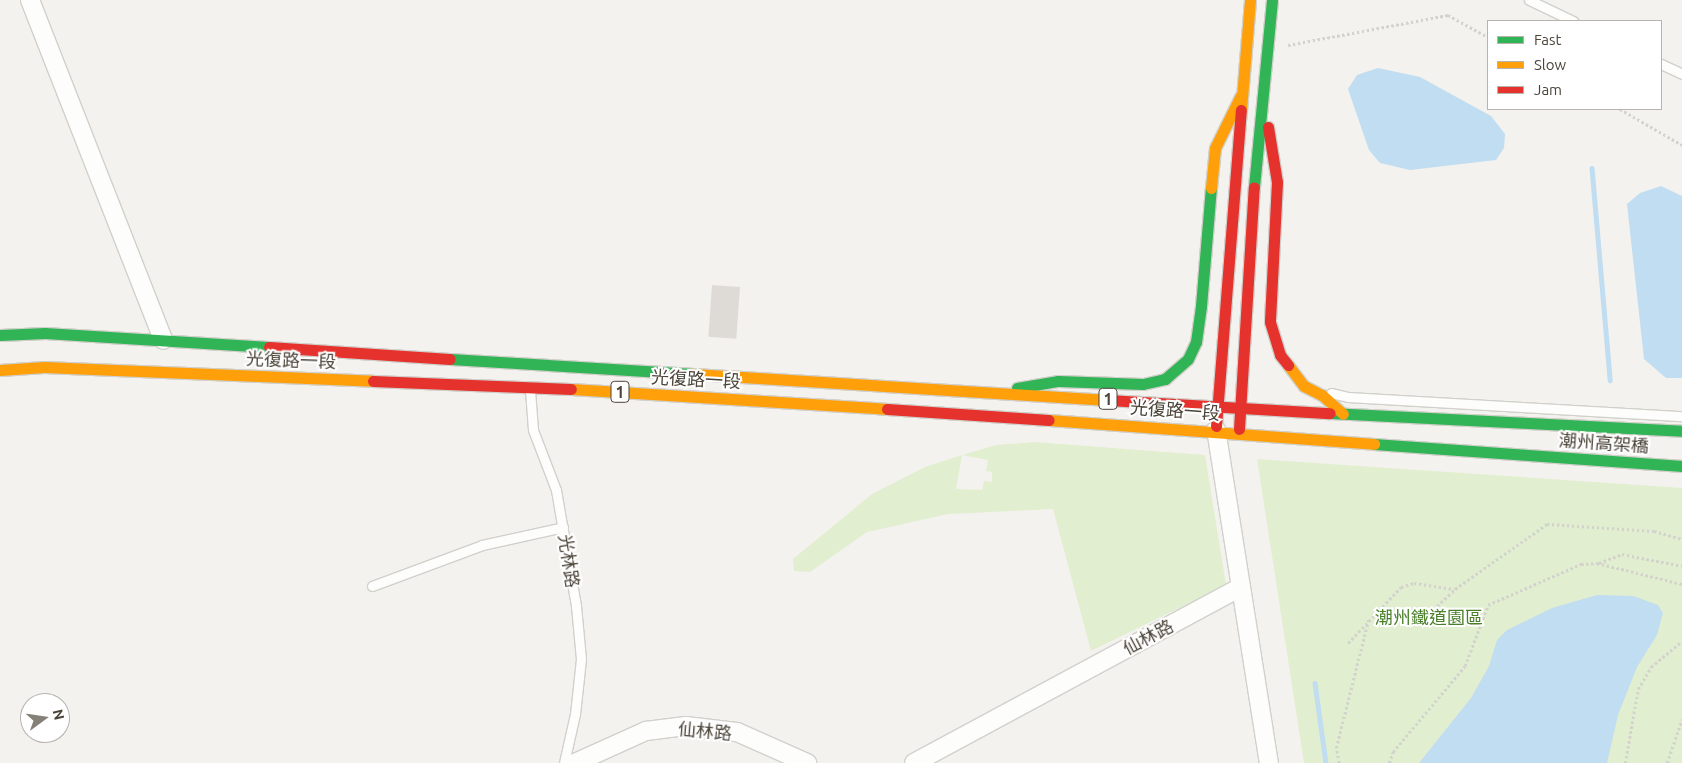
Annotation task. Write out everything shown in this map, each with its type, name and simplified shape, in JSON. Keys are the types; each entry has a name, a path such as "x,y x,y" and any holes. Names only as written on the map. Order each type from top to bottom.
{"main road":[{"path":"1216,430 1240,97 1250,0"},
{"path":"1239,432 1263,93 1272,0"},
{"path":"1263,93 1277,182 1270,322 1280,355 1304,386 1322,395 1342,414"},
{"path":"1000,391 1058,381 1143,384 1165,379 1188,359 1196,342 1201,306 1215,148 1240,97"},
{"name":"光復路一段","path":"0,335 45,333 163,340 531,375 1524,455"},
{"name":"光復路一段","path":"0,370 44,367 531,375 1000,391"},
{"name":"1","path":"1000,391 1240,408"},
{"name":"潮州高架橋","path":"1240,408 1682,431"},
{"name":"潮州高架橋","path":"1524,455 1682,466"}],"street":[{"path":"30,0 163,340"},
{"path":"1216,430 1269,763"},
{"name":"仙林路","path":"914,763 1242,587"},
{"name":"仙林路","path":"575,763 646,731 686,726 737,732 807,763"}],"lane":[{"path":"1529,0 1571,20"},
{"path":"1662,64 1682,74"},
{"name":"光林路","path":"531,375 532,430 556,490 563,527 581,659 575,714 564,763"},
{"path":"1304,386 1348,397 1682,416"},
{"path":"1216,430 1266,447"},
{"path":"1355,453 1682,476"},
{"path":"372,586 482,545 563,527"}],"path":[{"path":"1288,36 1288,45 1448,15 1487,36"},
{"path":"1622,110 1682,146"},
{"path":"1437,606 1455,589 1547,524 1654,531 1682,539"},
{"path":"1389,763 1393,752 1465,666 1488,605 1581,564 1597,563 1622,554 1682,566"},
{"path":"1597,563 1682,584"},
{"path":"1348,643 1369,618 1401,587 1414,583 1455,589"},
{"path":"1340,763 1336,748 1369,618"},
{"path":"1625,763 1638,690 1651,667 1682,641"},
{"path":"1667,763 1682,719"}],"green space":[{"path":"1034,442 1205,455 1226,585 1091,651 1053,509 948,514 867,532 810,572 794,571 793,559 872,494 925,467 962,455 996,445","holes":["962,455 988,460 986,471 992,472 992,482 984,481 982,490 956,489"]},
{"name":"潮州鐵道園區","path":"1257,459 1682,488 1682,763 1304,763"}],"water":[{"path":"1378,68 1420,77 1491,116 1505,134 1504,148 1496,160 1410,170 1380,163 1369,150 1348,89 1357,75"},
{"path":"1661,186 1682,196 1682,378 1666,378 1644,359 1627,204 1640,193"},
{"path":"1597,595 1633,596 1658,605 1663,613 1657,635 1637,667 1618,715 1607,763 1419,763 1471,698 1489,666 1497,640 1507,630 1552,608"}],"building":[{"path":"712,285 740,287 736,339 708,337"}],"waterway":[{"path":"1592,168 1610,380"},
{"path":"1315,683 1326,763"}],"traffic: fast":[{"path":"1254,187 1272,0"},
{"path":"1017,388 1058,381 1143,384 1165,379 1188,359 1196,342 1201,306 1211,188"},
{"path":"0,335 45,333 269,347"},
{"path":"450,359 694,374"},
{"path":"1330,413 1682,431"},
{"path":"1374,444 1682,466"}],"traffic: slow":[{"path":"1241,110 1250,0"},
{"path":"1211,188 1215,148 1240,97"},
{"path":"1288,365 1304,386 1322,395 1343,414"},
{"path":"0,370 44,367 373,381"},
{"path":"694,374 1108,400"},
{"path":"571,389 887,409"},
{"path":"1049,420 1374,444"}],"traffic: jam":[{"path":"1216,426 1241,110"},
{"path":"1268,127 1277,182 1270,322 1280,355 1288,365"},
{"path":"1239,429 1254,187"},
{"path":"269,347 450,359"},
{"path":"373,381 571,389"},
{"path":"1108,400 1330,413"},
{"path":"887,409 1049,420"}]}
